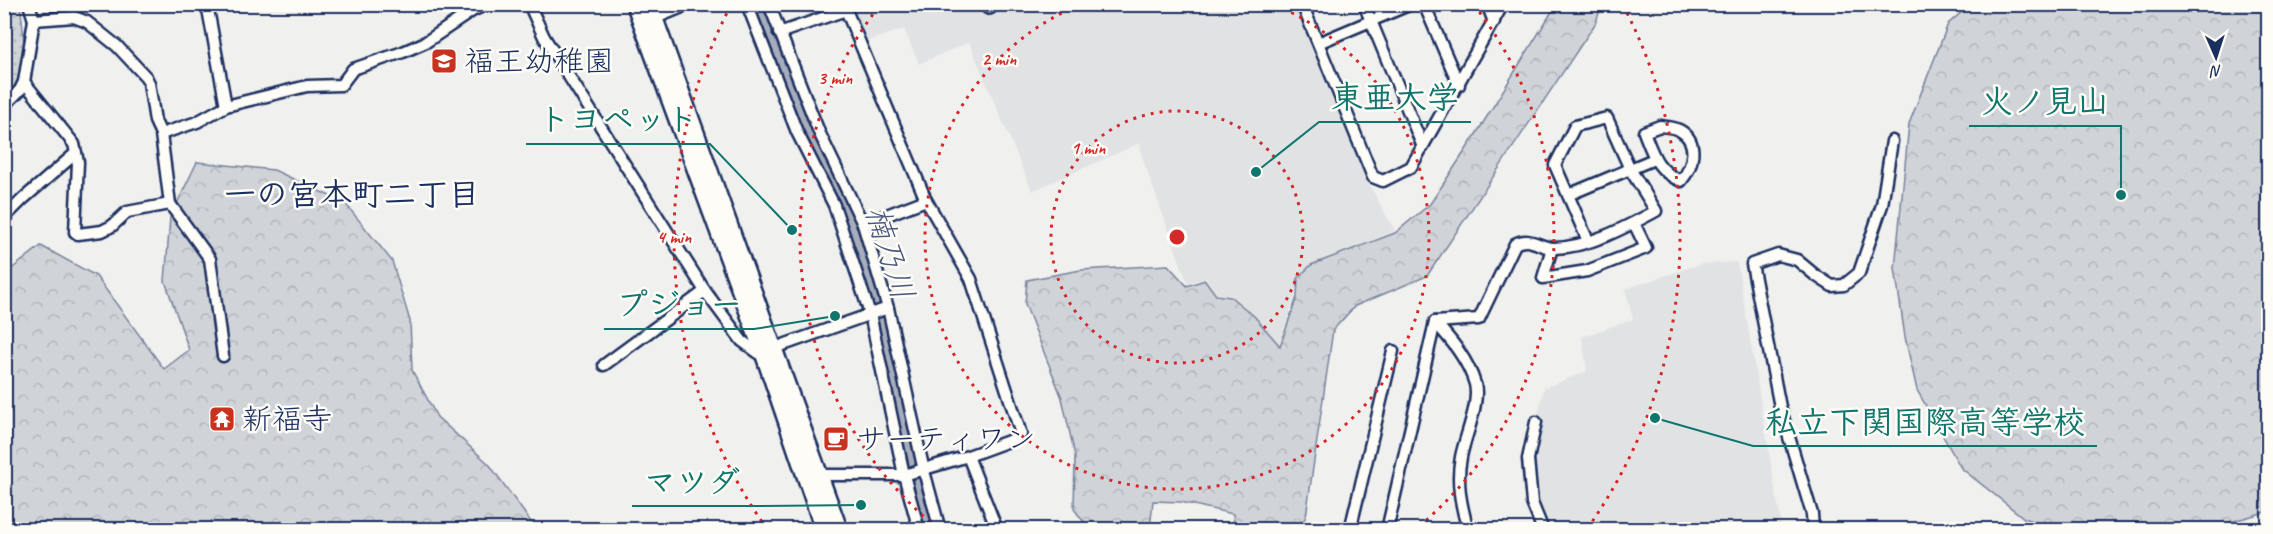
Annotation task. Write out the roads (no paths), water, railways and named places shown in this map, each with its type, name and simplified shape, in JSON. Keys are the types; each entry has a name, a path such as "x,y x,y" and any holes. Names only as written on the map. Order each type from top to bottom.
{"main road":[{"path":"635,4 648,14 767,352 814,476 839,530"},
{"path":"814,476 824,530"}],"street":[{"path":"4,106 20,90 24,82 34,20 29,4"},
{"path":"207,4 226,106"},
{"path":"161,134 197,122 226,106 307,86 341,85 352,69 404,52 426,42 472,11 487,4"},
{"path":"648,14 683,4"},
{"path":"747,4 797,132 834,205 870,314 904,475 919,530"},
{"path":"770,4 779,33 819,132 863,224 888,308 924,471 940,530"},
{"path":"1302,4 1373,177 1383,181 1411,167 1503,4"},
{"path":"1364,4 1423,147"},
{"path":"1323,41 1411,4"},
{"path":"1424,4 1458,86"},
{"path":"1487,4 1494,22"},
{"path":"528,5 544,37 705,291 741,340 767,352 888,308"},
{"path":"779,33 846,10 926,200 970,279 1021,434 1017,438 924,471 904,475 814,476"},
{"path":"34,20 74,17 87,22 117,46 146,77 155,121 161,134 171,204 210,259 222,356"},
{"path":"24,82 74,144 78,162 75,232 78,234 102,231 127,212 171,204"},
{"path":"1435,322 1479,319 1515,244 1522,240 1552,248 1569,247 1588,242 1634,223 1656,211 1630,169 1607,118 1575,126 1555,165 1588,242"},
{"path":"1660,126 1679,129 1690,140 1693,158 1687,175 1681,181 1668,176 1654,159 1644,132 1660,126"},
{"path":"1813,530 1812,514 1780,407 1752,264 1778,255 1797,260 1832,286 1844,285 1859,273 1882,205 1893,141"},
{"path":"4,218 76,153"},
{"path":"1568,195 1654,159"},
{"path":"863,224 926,200"},
{"path":"1552,248 1543,278 1587,271 1646,248 1634,223"},
{"path":"604,365 705,291"},
{"path":"1387,530 1435,322"},
{"path":"1435,322 1467,363 1475,386 1475,399 1458,478 1460,502 1468,530"},
{"path":"1350,530 1393,351"},
{"path":"1536,422 1528,459 1532,503 1543,530"},
{"path":"968,456 997,530"}],"waterway":[{"name":"楠乃川","path":"759,4 817,151 836,183 860,243 931,530"}],"place":[{"name":"福王幼稚園","path":"444,61"},
{"name":"東亜大学","path":"1256,172"},
{"name":"火ノ見山","path":"2121,195"},
{"name":"トヨペット","path":"792,230"},
{"name":"プジョー","path":"835,316"},
{"name":"私立下関国際高等学校","path":"1655,418"},
{"name":"新福寺","path":"222,419"},
{"name":"サーティワン","path":"836,439"},
{"name":"マツダ","path":"861,505"}],"district":[{"name":"一の宮本町二丁目","path":"352,194"}]}
